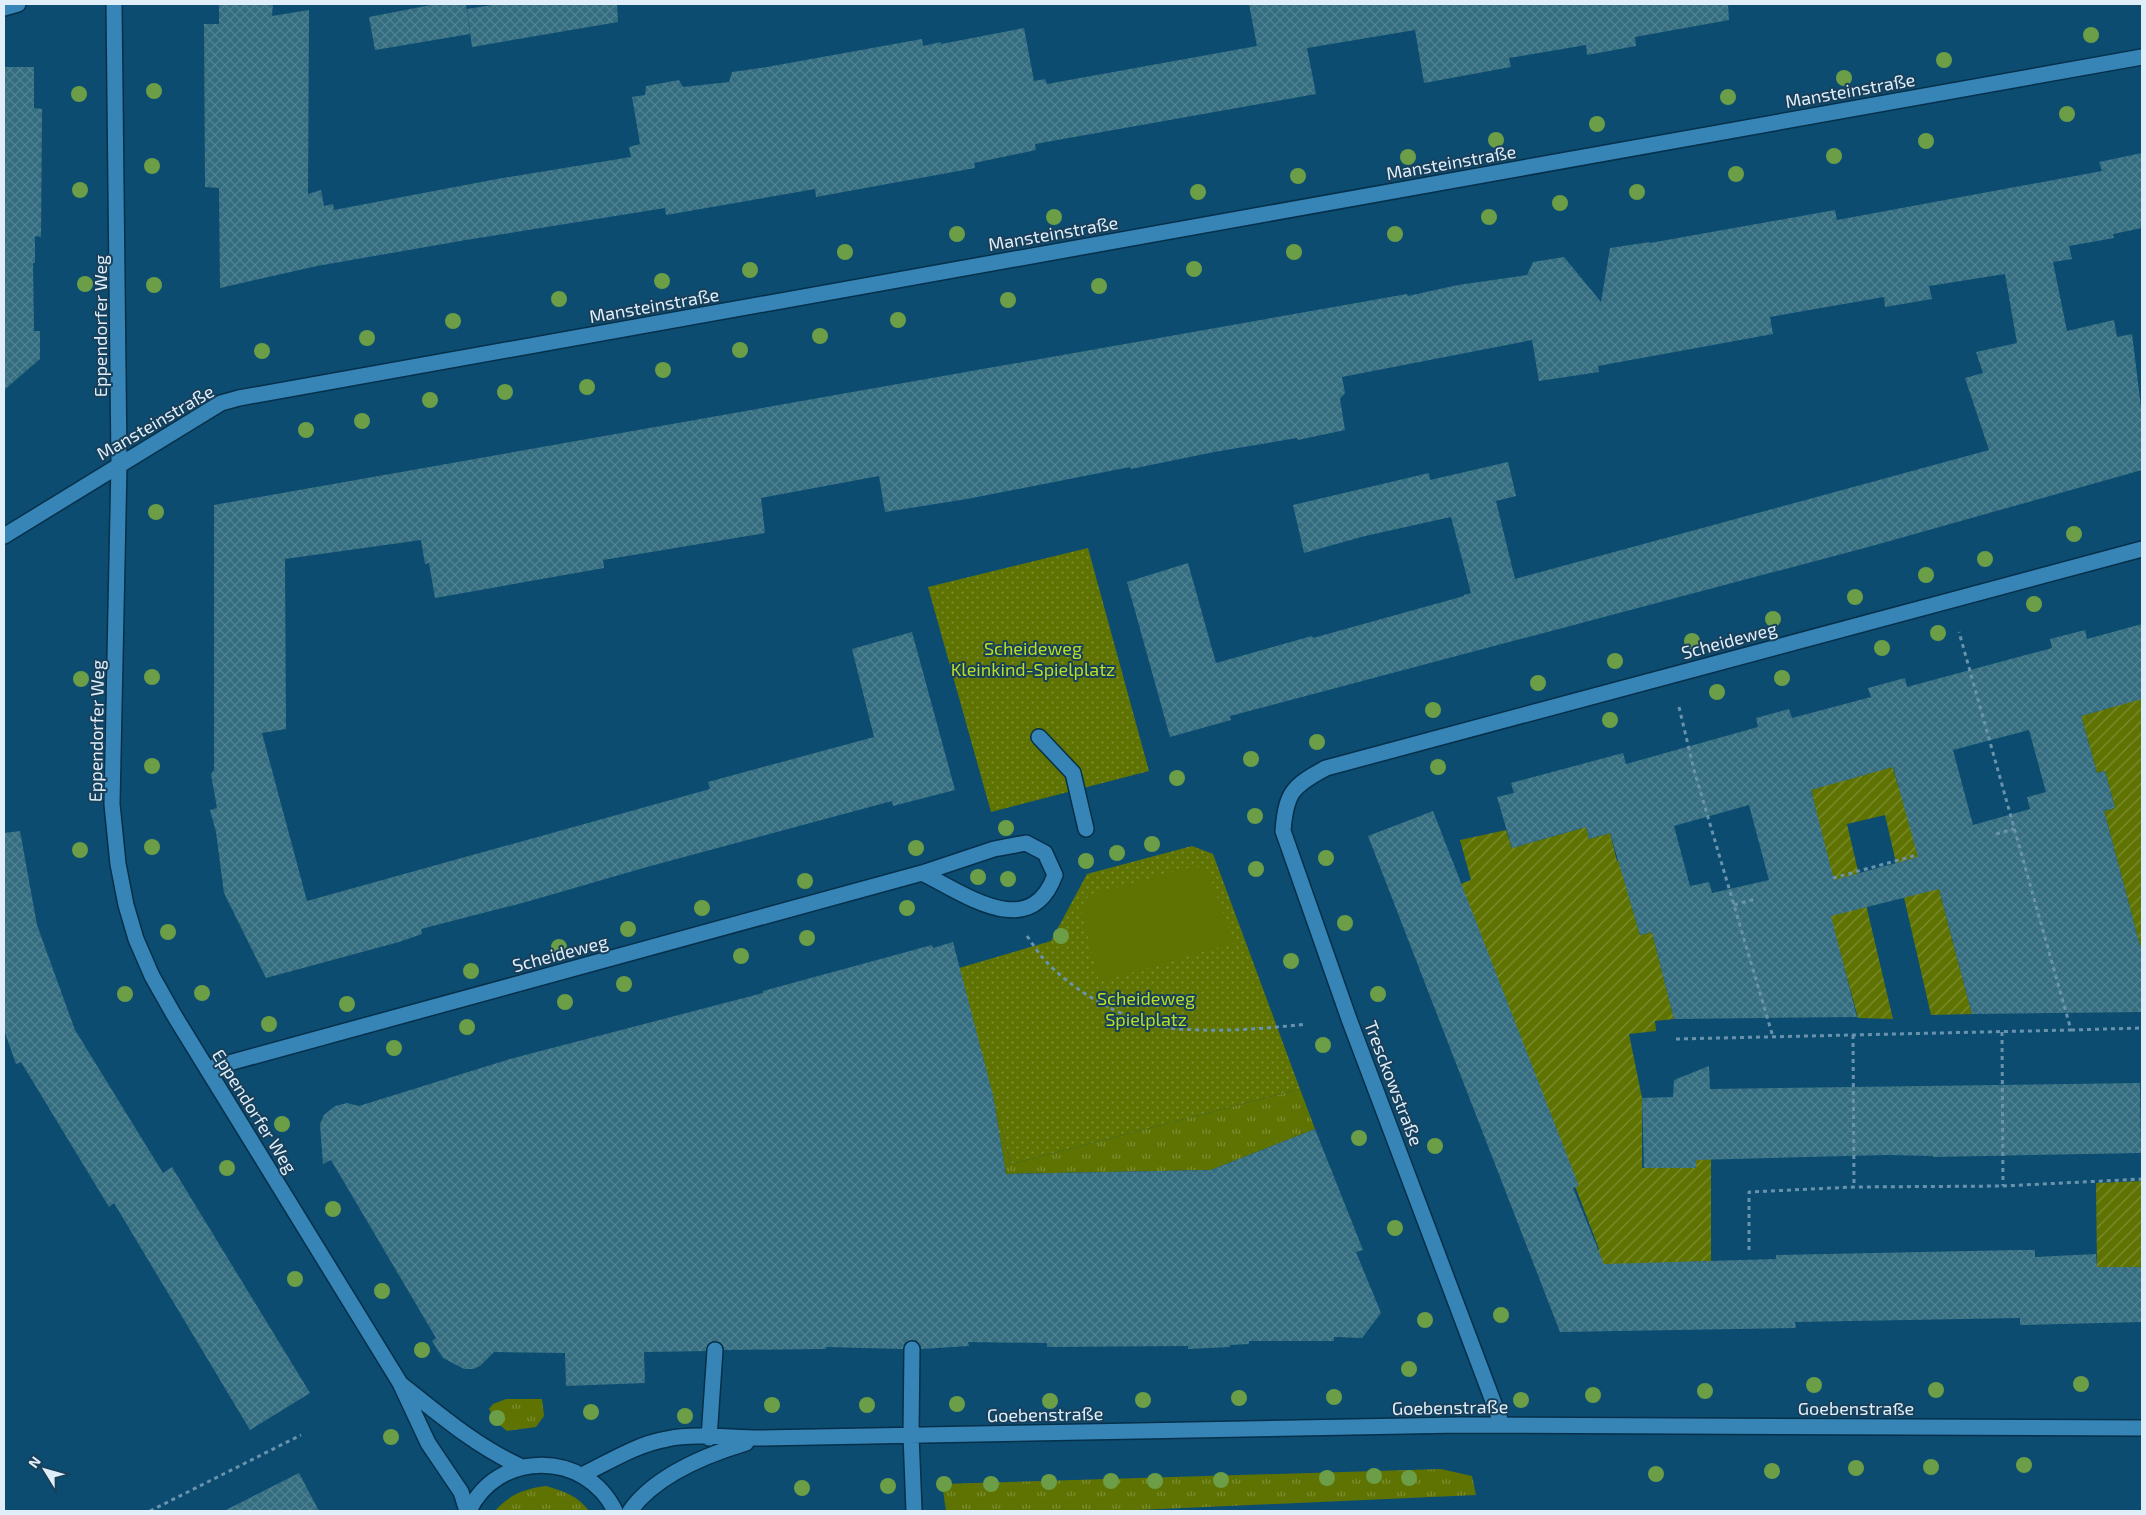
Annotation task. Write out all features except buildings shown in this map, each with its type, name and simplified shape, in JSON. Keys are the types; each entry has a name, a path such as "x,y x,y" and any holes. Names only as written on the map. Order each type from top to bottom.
{"street":[{"path":"4,8 18,4"},
{"name":"Eppendorfer Weg","path":"114,4 119,464 112,804 118,864 126,905 136,939 152,976 400,1383 428,1443 461,1492 468,1511"},
{"name":"Mansteinstraße","path":"4,536 221,403 239,398 2142,57"},
{"name":"Scheideweg","path":"1326,768 2142,548"},
{"path":"1039,738 1073,774 1086,829"},
{"name":"Tresckowstraße","path":"1326,768 1302,780 1290,796 1284,812 1283,831 1349,1019 1502,1425"},
{"name":"Scheideweg","path":"207,1069 922,873 994,849 1026,843 1045,853 1055,875 1050,889 1038,902 1022,910 1003,910 986,905 922,873"},
{"path":"912,1349 911,1435 914,1511"},
{"path":"710,1438 716,1350"},
{"name":"Eppendorfer Weg","path":"400,1383 465,1434 497,1455 522,1467"},
{"name":"Goebenstraße","path":"582,1475 650,1443 668,1438 1502,1425 2142,1428"},
{"name":"Goebenstraße","path":"630,1511 644,1495 692,1464 715,1452 759,1438"},
{"name":"Eppendorfer Weg","path":"468,1511 477,1497 490,1483 508,1472 522,1467 551,1464 582,1475 601,1490 615,1511"}],"path":[{"path":"1959,632 2071,1030"},
{"path":"1679,707 1694,770 1773,1037"},
{"path":"1996,834 2014,829"},
{"path":"1833,878 1917,855"},
{"path":"1734,905 1755,899"},
{"path":"1026,935 1042,958 1064,978 1099,1002 1134,1019 1170,1028 1216,1030 1254,1030 1306,1024"},
{"path":"1676,1040 2142,1028"},
{"path":"2002,1032 2003,1186"},
{"path":"1853,1035 1854,1187"},
{"path":"1749,1250 1749,1192 1854,1187 2003,1186 2142,1179"},
{"path":"150,1511 301,1435"}],"green space":[{"name":"Scheideweg Kleinkind-Spielplatz","path":"1088,548 1149,771 991,812 928,587"},
{"path":"2142,684 2142,953 2104,811 2115,808 2105,771 2097,773 2081,716 2106,709 2102,695"},
{"path":"1890,757 1898,786 1905,784 1931,859 1972,1014 1931,1015 1885,815 1847,824 1893,1019 1858,1018 1822,886 1806,810 1815,807 1811,789 1868,774"},
{"path":"1586,827 1589,839 1610,833 1617,861 1627,859 1629,897 1640,935 1652,932 1674,1019 1655,1021 1656,1031 1629,1034 1642,1098 1642,1168 1696,1168 1696,1149 1711,1149 1711,1261 1591,1266 1599,1249 1460,884 1471,880 1460,840 1506,830 1512,848"},
{"name":"Scheideweg Spielplatz","path":"1192,846 1213,854 1300,1089 1011,1164 959,968 1051,941 1087,874"},
{"path":"1195,866 1209,874 1234,943 1099,982 1081,909 1089,895"},
{"path":"1300,1089 1315,1129 1211,1170 1006,1174 993,1095 1011,1164"},
{"path":"2142,1181 2142,1267 2097,1267 2096,1183"},
{"path":"506,1399 542,1399 544,1416 536,1427 507,1431 497,1423 489,1409 493,1404"},
{"path":"1441,1469 1472,1476 1476,1495 1117,1511 946,1511 942,1484"},
{"path":"546,1486 570,1495 580,1501 589,1511 495,1511 506,1500 518,1493"}]}
